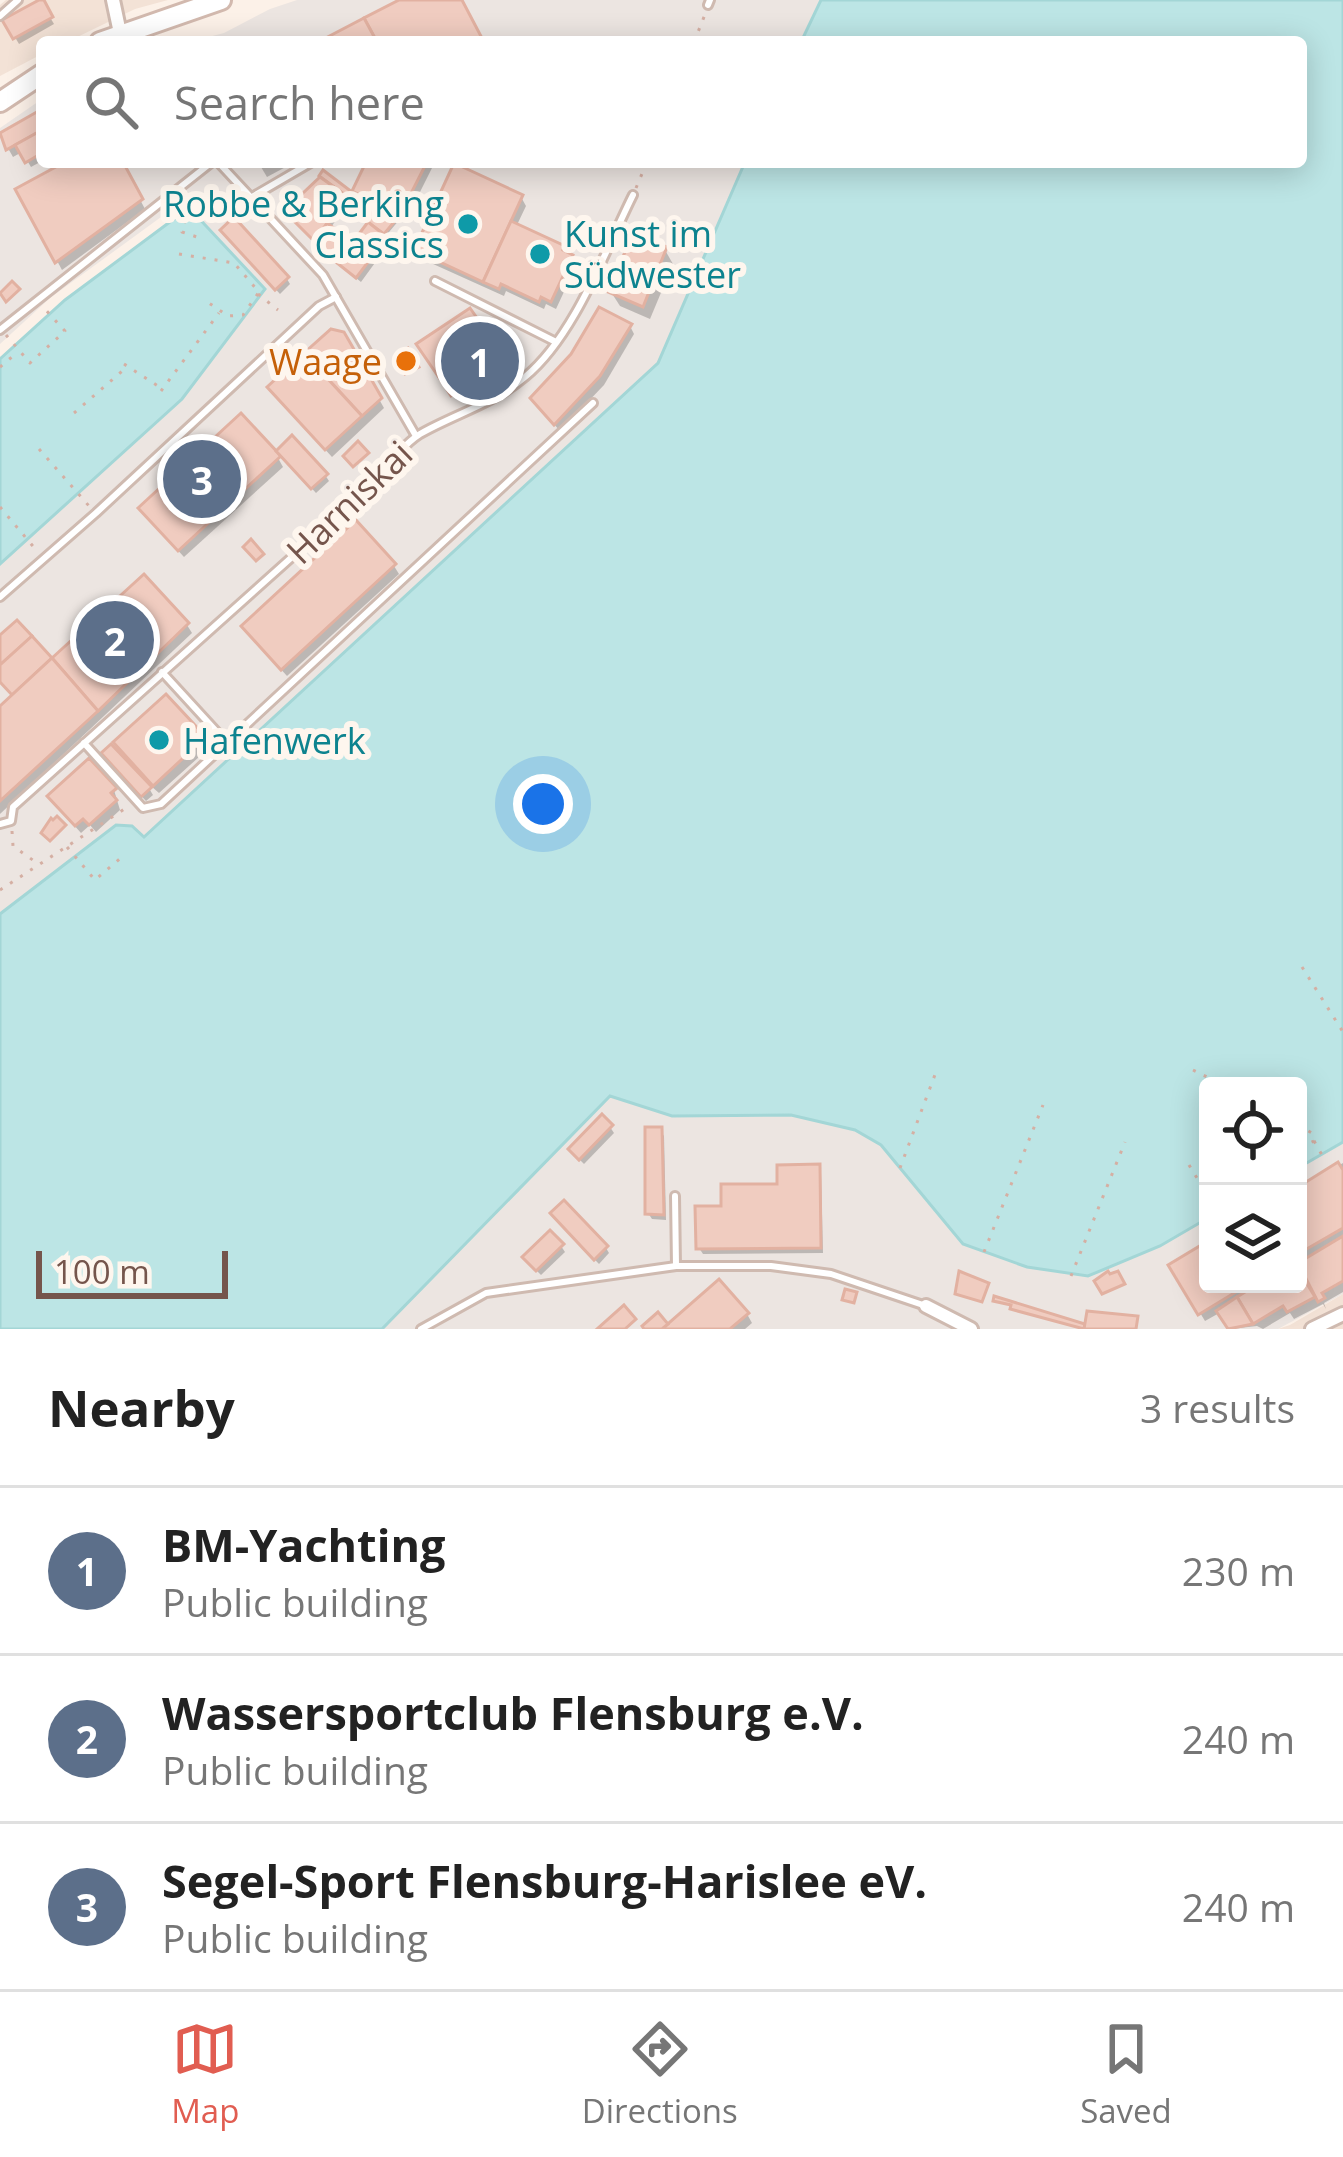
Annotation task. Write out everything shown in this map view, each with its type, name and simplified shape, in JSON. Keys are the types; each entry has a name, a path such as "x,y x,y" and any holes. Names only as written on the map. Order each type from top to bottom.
{"street":[{"path":"113,0 122,36"},
{"path":"125,36 220,0"},
{"path":"0,103 36,78"},
{"path":"926,1306 971,1329"},
{"path":"1317,1328 1343,1314"}],"lane":[{"path":"0,16 18,0"},
{"path":"0,329 208,168"},
{"path":"221,168 309,256 416,436"},
{"path":"252,197 301,168"},
{"name":"Harniskai","path":"11,821 13,807 369,488 416,436 481,407 528,376 556,342 633,195"},
{"path":"435,281 556,342"},
{"path":"0,597 319,306 336,297"},
{"path":"84,743 136,802 152,809 160,805 592,403"},
{"path":"163,672 227,743"},
{"path":"0,824 11,821"},
{"path":"675,1196 676,1266"},
{"path":"421,1329 486,1292 676,1266 771,1266 831,1274 926,1306"}],"path":[{"path":"696,36 709,2"},
{"path":"633,195 644,168"},
{"path":"181,190 189,204 182,232 197,237"},
{"path":"179,254 235,263 258,294 278,310"},
{"path":"206,301 228,316 243,315 258,294"},
{"path":"0,329 30,363 65,332 36,300"},
{"path":"74,413 126,365 162,390 220,311"},
{"path":"0,368 13,356"},
{"path":"39,449 96,513"},
{"path":"0,507 44,559"},
{"path":"0,890 136,802"},
{"path":"11,821 14,846 38,864"},
{"path":"66,845 94,880 123,856"},
{"path":"1302,968 1343,1032"},
{"path":"1193,1070 1204,1077"},
{"path":"900,1168 936,1072"},
{"path":"984,1252 1043,1105"},
{"path":"1307,1130 1322,1155"},
{"path":"1307,1143 1314,1141"},
{"path":"1071,1276 1125,1142"},
{"path":"1189,1165 1201,1185"}],"shaded area":[{"path":"6,0 168,0 135,9 79,36 36,36 36,57 0,76 0,5"},
{"path":"297,0 820,0 803,36 212,36"},
{"path":"36,103 36,168 741,168 658,363 143,838 132,826 116,825 0,914 0,565 181,401 265,289 183,201 50,298 0,344 0,128"},
{"path":"610,1096 672,1116 791,1115 855,1130 881,1145 963,1244 1088,1276 1160,1246 1199,1223 1199,1293 1307,1293 1307,1163 1343,1142 1343,1294 1278,1329 382,1329"},
{"path":"1343,1294 1343,1329 1278,1329 1290,1325"}],"water":[{"path":"821,0 1343,0 1343,1142 1307,1163 1307,1077 1199,1077 1199,1223 1160,1246 1088,1276 1027,1267 963,1244 881,1145 855,1130 791,1115 672,1116 610,1096 382,1329 0,1329 0,914 116,825 132,826 144,837 658,363 742,168 1307,168 1307,36 804,36"},
{"path":"186,210 265,289 182,399 0,564 0,359 65,300"}],"building":[{"path":"44,0 53,17 13,39 2,20"},
{"path":"399,0 462,0 481,36 374,36 364,18"},
{"path":"364,18 374,36 330,36"},
{"path":"36,112 36,133 6,150 0,133"},
{"path":"36,133 36,157 25,163 15,145"},
{"path":"54,168 126,168 143,199 55,263 15,189"},
{"path":"363,168 424,168 400,215 352,191"},
{"name":"Robbe & Berking Classics","path":"452,168 465,168 523,195 483,282 414,250"},
{"path":"323,170 352,192 348,197 319,176"},
{"path":"320,177 348,197 314,241 284,211"},
{"path":"379,204 400,215 384,234 366,221"},
{"path":"234,217 289,277 275,290 220,230"},
{"path":"511,221 565,246 563,250 573,255 551,302 483,282"},
{"path":"368,222 387,237 356,278 337,263"},
{"path":"327,223 353,242 338,262 313,243"},
{"path":"633,233 667,247 643,307 608,292"},
{"path":"12,281 20,289 6,302 0,293"},
{"path":"599,307 632,324 600,376 554,425 530,398 571,354"},
{"path":"470,308 496,345 442,382 416,344"},
{"path":"331,329 344,332 382,398 362,416 304,353"},
{"path":"408,348 419,367 405,374 395,356"},
{"path":"490,349 500,364 451,396 442,382"},
{"path":"304,353 362,416 325,450 267,387"},
{"path":"241,413 281,456 178,551 138,508"},
{"path":"292,435 328,474 311,489 276,451"},
{"path":"358,441 369,453 353,467 343,456"},
{"path":"356,520 396,564 281,670 241,626"},
{"path":"251,539 264,554 256,561 243,547"},
{"path":"144,574 189,623 98,711 52,658"},
{"path":"17,620 32,636 0,665 0,635"},
{"path":"32,636 52,658 12,695 0,682 0,665"},
{"path":"52,658 98,711 0,801 0,706"},
{"name":"Hafenwerk","path":"166,694 206,737 153,786 113,742"},
{"path":"111,744 152,787 141,797 101,753"},
{"path":"89,758 117,788 111,793 117,800 89,825 83,819 75,826 47,796"},
{"path":"57,816 66,825 50,841 41,833"},
{"path":"602,1114 613,1125 579,1160 568,1149"},
{"path":"645,1127 662,1127 664,1215 645,1214"},
{"path":"1338,1162 1343,1170 1343,1228 1307,1249 1307,1185"},
{"path":"820,1164 821,1248 696,1249 695,1206 721,1206 721,1184 777,1184 777,1165"},
{"path":"564,1200 608,1246 594,1260 550,1213"},
{"path":"550,1230 564,1244 536,1271 522,1257"},
{"path":"1343,1236 1343,1281 1322,1293 1325,1298 1318,1302 1307,1281 1307,1258"},
{"path":"1199,1246 1199,1293 1234,1293 1198,1315 1168,1265"},
{"path":"959,1271 989,1283 982,1302 955,1294"},
{"path":"1108,1271 1118,1271 1125,1284 1102,1294 1094,1281"},
{"path":"719,1279 749,1313 730,1329 662,1329"},
{"path":"1307,1284 1315,1297 1287,1312 1283,1306 1253,1324 1237,1297 1243,1293 1307,1293"},
{"path":"845,1289 857,1292 854,1303 842,1300"},
{"path":"994,1296 1085,1324 1084,1329 1010,1309 1011,1305 993,1301"},
{"path":"1237,1297 1253,1324 1228,1329 1216,1311"},
{"path":"624,1305 636,1319 625,1329 597,1329"},
{"path":"1087,1311 1138,1316 1136,1329 1084,1329"},
{"path":"658,1312 668,1324 662,1329 644,1329 642,1326"}],"place":[{"name":"Robbe & Berking Classics","path":"468,224"},
{"name":"Kunst im Südwester","path":"540,254"},
{"name":"Waage","path":"406,361"},
{"name":"BM-Yachting","path":"480,361"},
{"name":"Segel-Sport Flensburg-Harislee eV.","path":"202,479"},
{"name":"Wassersportclub Flensburg e.V.","path":"115,640"},
{"name":"Hafenwerk","path":"159,740"}]}
